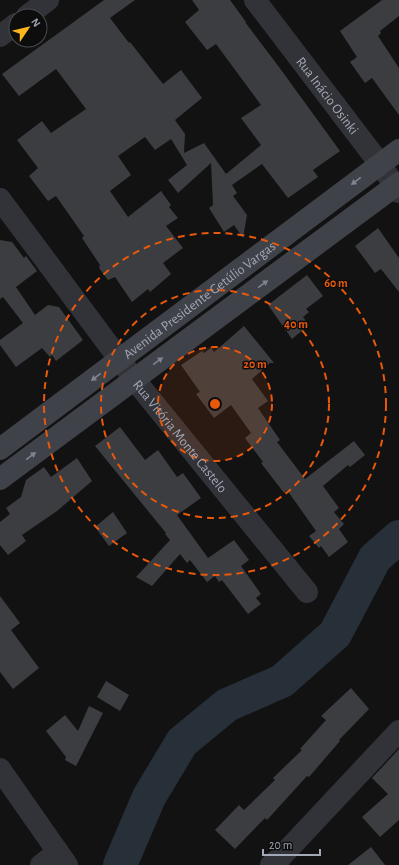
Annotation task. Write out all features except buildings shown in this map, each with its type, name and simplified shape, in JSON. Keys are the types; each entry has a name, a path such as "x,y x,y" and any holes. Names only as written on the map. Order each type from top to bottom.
{"main road":[{"name":"Avenida Presidente Getúlio Vargas","path":"0,449 399,150"},
{"name":"Avenida Presidente Getúlio Vargas","path":"0,479 134,379 398,187"}],"street":[{"path":"38,8 48,0"},
{"name":"Rua Inácio Osinki","path":"255,0 398,187"},
{"name":"Rua Vitória Monte Castelo","path":"0,199 134,379 307,592"},
{"path":"279,863 399,731"},
{"path":"0,769 63,858 41,865"}],"waterway":[{"path":"120,865 149,797 182,742 227,705 282,681 335,634 375,558 399,537"}]}
